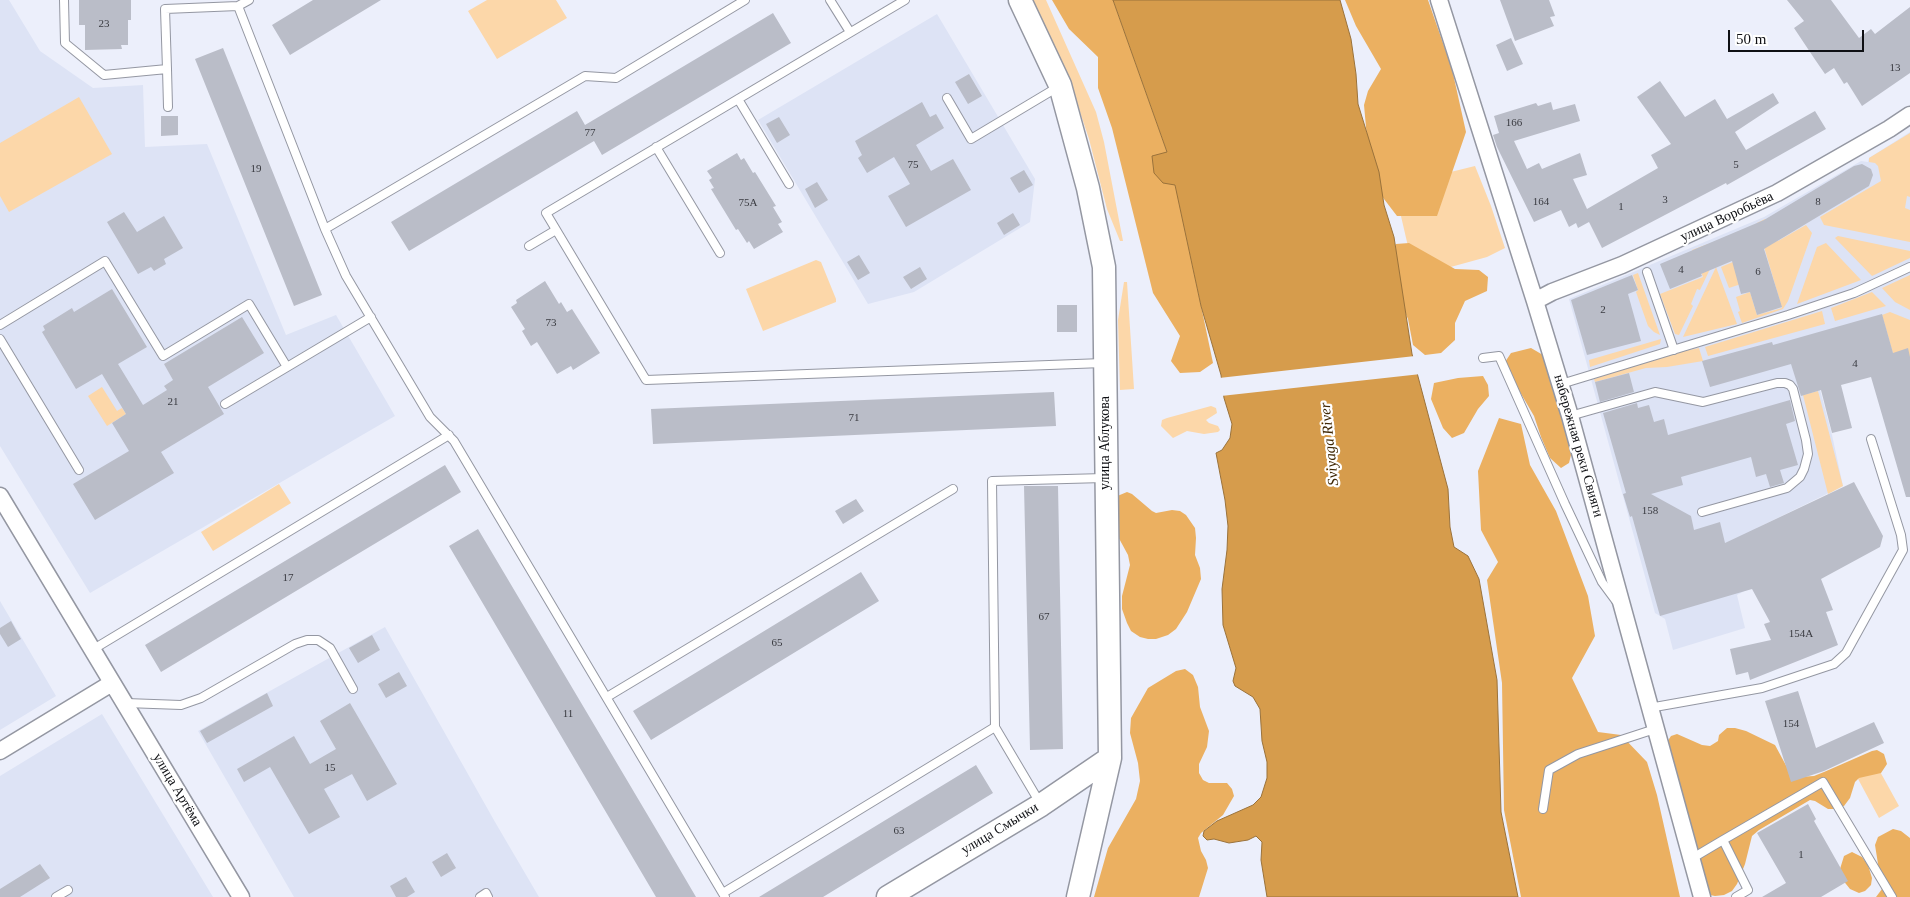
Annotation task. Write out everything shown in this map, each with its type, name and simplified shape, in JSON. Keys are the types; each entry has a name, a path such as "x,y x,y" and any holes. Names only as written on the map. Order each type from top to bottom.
{"street":[{"name":"улица Аблукова","path":"1020,0 1060,86 1086,180 1104,267 1105,478 1110,758 1078,897"},
{"name":"набережная реки Свияги","path":"1439,0 1561,384 1702,897"},
{"name":"улица Воробьёва","path":"1535,300 1622,265 1777,194 1889,130 1910,115"},
{"name":"улица Артёма","path":"0,496 241,897"},
{"path":"0,751 112,683"},
{"name":"улица Смычки","path":"888,897 1041,804 1110,758"}],"lane":[{"path":"64,0 65,43 104,74 167,69"},
{"path":"164,0 168,107"},
{"path":"165,9 238,6 249,0"},
{"path":"325,229 585,76 616,78 745,0"},
{"path":"830,0 850,32"},
{"path":"905,0 546,213 646,380 1105,362"},
{"path":"238,6 325,229 346,276 430,417 454,441 724,895 995,727"},
{"path":"947,98 971,139 1060,86"},
{"path":"738,99 789,184"},
{"path":"656,147 720,252"},
{"path":"529,246 556,230"},
{"path":"0,325 105,261 163,356 249,304 287,367"},
{"path":"1561,384 1854,293 1910,267"},
{"path":"1647,272 1674,350"},
{"path":"225,404 370,317"},
{"path":"0,339 79,470"},
{"path":"1483,358 1499,356 1550,473 1598,573 1624,613"},
{"path":"1570,416 1654,392 1702,402 1777,382 1786,382 1793,389 1806,440 1808,454 1800,477 1787,488 1702,512"},
{"path":"92,650 448,435"},
{"path":"1649,708 1762,688 1834,664 1846,653 1903,550 1901,535 1871,439"},
{"path":"1041,804 995,727 992,481 1105,478"},
{"path":"607,698 954,489"},
{"path":"124,703 181,705 201,698 295,644 307,640 318,640 330,648 353,688"},
{"path":"1543,810 1549,770 1578,754 1655,729"},
{"path":"1690,859 1823,782 1892,897"},
{"path":"1723,840 1748,890 1736,897"},
{"path":"56,897 68,890"},
{"path":"480,897 486,893 488,897"}],"shaded area":[{"path":"0,0 9,0 40,51 93,88 143,85 145,147 207,144 286,335 336,315 395,416 90,593 0,446"},
{"path":"487,0 556,0 567,18 497,59 468,11"},
{"path":"1032,0 1046,0 1096,112 1104,142 1123,241 1120,241 1107,209 1089,139 1074,94"},
{"path":"1052,0 1113,0 1167,152 1177,191 1213,363 1200,372 1180,373 1171,361 1180,336 1153,293 1112,128 1098,88 1098,57 1069,29"},
{"path":"1345,0 1428,0 1452,69 1466,132 1437,216 1397,216 1371,182 1364,105 1368,91 1381,69 1356,26"},
{"path":"937,14 1035,179 1030,222 914,292 868,304 758,120"},
{"path":"79,97 112,154 9,212 0,196 0,143"},
{"path":"1910,132 1910,388 1812,359 1843,486 1757,528 1780,572 1737,595 1745,628 1673,650 1665,619 1655,613 1569,299 1764,217 1861,161 1868,162 1869,158"},
{"path":"1910,133 1910,197 1907,196 1905,208 1910,210 1910,242 1824,225 1820,217 1881,181 1878,166 1875,163 1869,162 1869,158"},
{"path":"1475,166 1505,248 1487,257 1447,268 1410,255 1394,186"},
{"path":"1765,219 1778,241 1806,225 1812,233 1788,301 1783,309 1742,323 1736,297 1750,292 1757,315 1782,308 1757,223"},
{"path":"1838,236 1910,251 1910,258 1872,276 1835,238"},
{"path":"1409,243 1455,269 1479,270 1488,277 1487,291 1465,301 1455,323 1455,340 1441,353 1425,355 1413,345 1408,319 1394,288 1392,269 1396,244"},
{"path":"1826,243 1861,280 1797,304 1817,247"},
{"path":"1708,244 1713,258 1710,269 1700,290 1697,289 1691,304 1693,306 1679,335 1675,334 1660,294 1703,277 1692,250"},
{"path":"1740,259 1747,282 1729,288 1721,267"},
{"path":"816,260 821,262 836,302 763,331 746,289"},
{"path":"1716,267 1737,324 1683,337"},
{"path":"1638,273 1660,335 1648,326 1636,292 1638,290 1633,275"},
{"path":"1910,275 1910,310 1895,302 1882,288"},
{"path":"1124,282 1127,282 1134,389 1120,390 1118,320"},
{"path":"1872,292 1886,306 1835,321 1831,308"},
{"path":"1822,311 1825,324 1708,356 1705,347"},
{"path":"1890,312 1910,320 1910,386 1902,385 1882,315"},
{"path":"1661,339 1660,344 1590,367 1589,360"},
{"path":"1531,348 1543,355 1566,429 1571,455 1569,463 1561,468 1550,458 1534,416 1505,362 1511,353"},
{"path":"1699,348 1703,361 1667,367 1646,368 1595,382 1594,379 1665,355"},
{"path":"1483,376 1488,385 1489,396 1478,409 1464,433 1452,438 1443,428 1431,399 1434,383 1458,378"},
{"path":"102,387 117,411 122,408 126,414 107,426 88,396"},
{"path":"1818,391 1843,486 1828,494 1803,395"},
{"path":"1211,406 1216,408 1217,413 1206,420 1218,426 1220,430 1218,432 1204,434 1187,431 1173,438 1161,426 1162,420 1167,418"},
{"path":"1499,418 1521,424 1530,465 1556,511 1588,596 1595,636 1572,678 1598,732 1621,735 1647,762 1657,795 1680,897 1521,897 1504,810 1502,683 1487,580 1498,562 1481,530 1478,471"},
{"path":"279,484 291,503 213,551 201,532"},
{"path":"1127,492 1156,513 1172,510 1180,511 1186,515 1195,528 1195,555 1200,568 1201,579 1187,612 1176,629 1168,635 1156,639 1140,637 1131,631 1122,609 1122,596 1130,565 1128,555 1115,531 1115,497"},
{"path":"0,601 56,696 0,730"},
{"path":"385,627 539,897 294,897 198,731"},
{"path":"1185,669 1193,675 1198,687 1200,707 1209,731 1207,747 1199,764 1199,773 1203,780 1209,783 1227,783 1232,789 1234,796 1223,815 1201,833 1198,838 1208,868 1199,897 1094,897 1108,848 1136,799 1140,781 1138,763 1130,733 1131,718 1148,688 1176,671"},
{"path":"102,714 213,897 0,897 0,776"},
{"path":"1727,728 1746,731 1775,745 1789,771 1798,777 1814,776 1877,750 1884,754 1887,764 1881,773 1859,778 1855,782 1850,798 1844,806 1838,809 1828,809 1810,800 1759,830 1752,836 1745,864 1737,884 1732,891 1724,895 1715,896 1710,895 1702,886 1665,745 1671,736 1677,734 1702,745 1710,746 1718,741 1719,735"},
{"path":"1877,766 1899,806 1879,818 1857,777"},
{"path":"1893,829 1901,831 1910,838 1910,897 1876,897 1882,889 1875,845 1878,837"},
{"path":"1852,852 1862,857 1868,865 1872,878 1871,885 1865,891 1859,893 1850,889 1842,879 1840,869 1844,856"}],"water":[{"name":"Sviyaga River","path":"1113,0 1340,0 1351,39 1358,104 1379,172 1384,205 1394,237 1412,354 1448,489 1450,527 1454,547 1468,556 1479,579 1497,680 1501,812 1518,897 1267,897 1261,860 1262,842 1256,836 1248,840 1229,843 1214,839 1207,840 1203,836 1204,831 1217,821 1253,805 1261,797 1267,778 1267,762 1262,741 1260,709 1253,697 1235,686 1233,681 1236,668 1223,625 1222,589 1228,526 1216,453 1222,450 1230,438 1232,424 1224,398 1221,375 1201,306 1175,185 1163,183 1154,173 1152,156 1167,152"}],"pier":[{"path":"1415,356 1421,374 1221,396 1219,378"}],"building":[{"path":"79,0 131,0 131,20 128,20 128,45 121,45 122,49 85,50 85,25 79,25"},
{"path":"313,0 381,0 290,55 272,25"},
{"path":"1500,0 1549,0 1555,16 1550,17 1554,26 1515,41"},
{"path":"1787,0 1831,0 1859,38 1871,29 1875,34 1910,7 1910,73 1862,106 1847,82 1844,84 1834,68 1825,74 1794,28 1804,21"},
{"path":"773,13 791,43 602,155 594,141 409,251 391,222 577,111 585,125"},
{"path":"1511,38 1523,64 1507,71 1496,45"},
{"path":"223,48 322,295 294,306 195,59"},
{"path":"969,74 982,96 968,104 955,82"},
{"path":"1660,81 1685,117 1715,99 1727,119 1773,93 1779,103 1735,132 1746,150 1815,111 1826,129 1727,185 1726,183 1602,248 1589,222 1578,228 1576,223 1569,227 1561,210 1534,222 1497,147 1493,135 1499,133 1494,116 1536,103 1538,106 1551,102 1553,110 1575,104 1580,121 1514,141 1527,169 1539,163 1542,169 1580,153 1587,175 1573,179 1587,209 1658,168 1651,155 1671,144 1637,97"},
{"path":"922,102 930,117 936,114 944,128 916,145 931,171 953,159 971,190 906,227 888,196 910,184 894,157 867,173 858,158 862,155 855,141"},
{"path":"161,116 178,116 178,135 161,136"},
{"path":"779,117 790,135 777,143 766,124"},
{"path":"737,153 741,160 744,158 753,173 755,172 776,206 773,207 782,222 778,224 783,232 754,249 749,241 747,243 738,229 736,230 711,189 714,188 709,180 712,178 707,171"},
{"path":"1862,164 1871,169 1873,175 1869,186 1764,249 1782,307 1757,315 1750,292 1741,294 1732,261 1670,289 1660,264 1764,220 1854,166"},
{"path":"1024,170 1033,185 1019,193 1010,178"},
{"path":"817,182 828,200 815,208 805,189"},
{"path":"124,212 137,232 164,216 183,248 164,259 166,264 154,271 151,267 138,274 107,222"},
{"path":"1013,213 1020,225 1004,235 997,223"},
{"path":"859,255 870,273 858,280 847,262"},
{"path":"920,267 927,279 911,289 903,277"},
{"path":"1632,275 1638,290 1628,294 1641,341 1587,355 1571,300"},
{"path":"545,281 559,304 561,302 567,312 572,309 600,353 573,370 571,366 557,374 537,342 531,346 522,331 525,329 511,307 517,303 516,300"},
{"path":"112,289 147,347 118,364 143,405 167,390 164,386 173,380 164,364 242,317 264,353 208,387 224,414 161,452 174,473 95,520 73,484 129,451 112,423 126,414 102,374 76,389 42,332 45,330 43,326 72,308 74,312"},
{"path":"1057,305 1077,305 1077,332 1057,332"},
{"path":"1882,314 1893,353 1908,348 1910,357 1910,497 1906,497 1871,377 1841,385 1852,428 1832,433 1821,390 1801,396 1791,364 1710,387 1702,361 1772,342 1773,345"},
{"path":"1629,373 1634,392 1600,402 1595,382"},
{"path":"1054,392 1056,426 653,444 651,409"},
{"path":"1790,400 1795,421 1786,424 1798,465 1780,470 1784,483 1770,487 1766,474 1756,477 1751,457 1681,477 1683,485 1651,494 1691,516 1694,530 1720,522 1725,543 1854,482 1883,536 1880,547 1821,579 1833,610 1826,612 1838,645 1750,680 1748,672 1736,675 1730,649 1771,640 1764,624 1770,622 1752,589 1660,616 1632,516 1630,517 1623,494 1626,493 1603,413 1637,403 1638,408 1649,405 1654,422 1664,419 1668,435"},
{"path":"445,465 461,492 161,672 145,645"},
{"path":"1024,486 1058,486 1063,749 1030,750"},
{"path":"856,499 864,511 843,524 835,511"},
{"path":"478,529 696,897 656,897 449,546"},
{"path":"861,572 879,601 651,740 633,711"},
{"path":"11,621 21,639 8,647 0,634 0,628"},
{"path":"372,635 380,650 358,663 349,648"},
{"path":"399,672 407,686 386,698 378,684"},
{"path":"1798,691 1816,748 1874,722 1884,743 1824,771 1791,782 1765,701"},
{"path":"267,693 273,706 207,743 200,731"},
{"path":"350,703 397,784 367,801 352,774 324,789 340,817 309,834 270,767 244,782 237,769 294,736 310,764 336,749 320,721"},
{"path":"976,765 993,793 823,897 759,897"},
{"path":"1808,804 1816,819 1814,821 1848,881 1821,897 1762,897 1786,883 1757,833"},
{"path":"447,853 456,868 441,877 432,862"},
{"path":"40,864 50,878 20,897 0,897 0,889"},
{"path":"406,877 415,892 407,897 396,897 390,886"}]}
